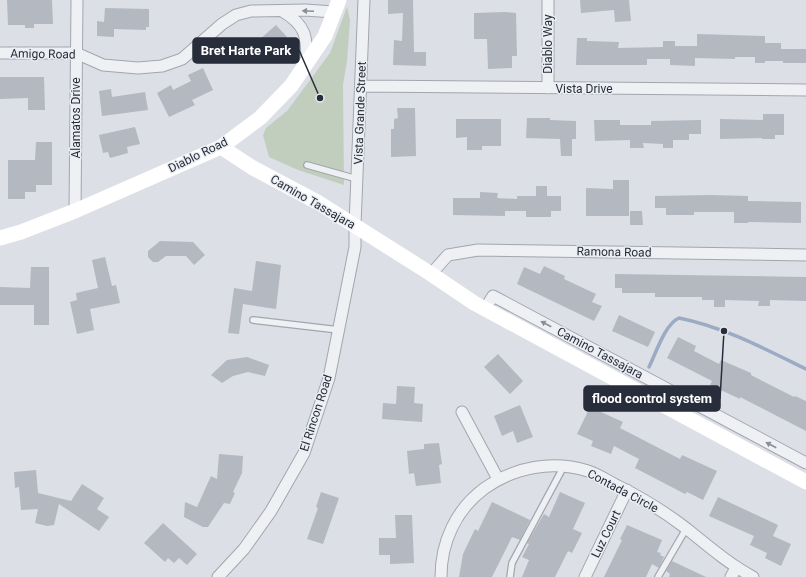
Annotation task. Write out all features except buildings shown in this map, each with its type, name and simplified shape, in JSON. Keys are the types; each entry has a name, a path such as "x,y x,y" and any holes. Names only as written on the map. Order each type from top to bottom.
{"street":[{"name":"Alamatos Drive","path":"75,211 77,0"},
{"name":"Vista Grande Street","path":"355,226 364,0"},
{"name":"Diablo Way","path":"548,0 548,88"},
{"name":"Amigo Road","path":"0,53 76,53 103,65 138,68 162,66 182,59 222,24 236,15 251,11 304,10 336,6"},
{"name":"Diablo Road","path":"0,238 21,232 75,211 220,146 260,118 291,86 325,36 336,6"},
{"path":"282,11 293,18 301,26 305,35 307,46 307,63"},
{"name":"Vista Drive","path":"361,86 806,90"},
{"name":"Camino Tassajara","path":"220,146 253,168 319,203 431,274 474,304 806,482"},
{"name":"El Rincon Road","path":"218,577 244,549 271,511 304,453 329,378 355,247 355,226"},
{"name":"Ramona Road","path":"431,274 448,255 478,250 806,255"},
{"name":"Camino Tassajara","path":"485,309 493,296 806,463"},
{"path":"462,412 498,479"},
{"name":"Contada Circle","path":"441,577 444,548 452,526 465,507 480,492 498,479 515,472 539,466 564,465 589,471 627,490 662,511 686,528 734,572 753,577"},
{"name":"Luz Court","path":"586,577 627,490"}],"lane":[{"path":"307,165 357,179"},
{"path":"253,320 339,330"},
{"path":"510,577 512,563 564,465"},
{"path":"658,577 686,528"}],"green space":[{"path":"347,7 350,20 347,61 343,85 344,185 298,170 269,157 263,135 266,128 287,111 330,53"}],"waterway":[{"path":"649,367 665,332 669,326 679,318 728,333 760,346 806,369"}],"place":[{"name":"Bret Harte Park","path":"320,98"},
{"name":"flood control system","path":"724,331"}]}
